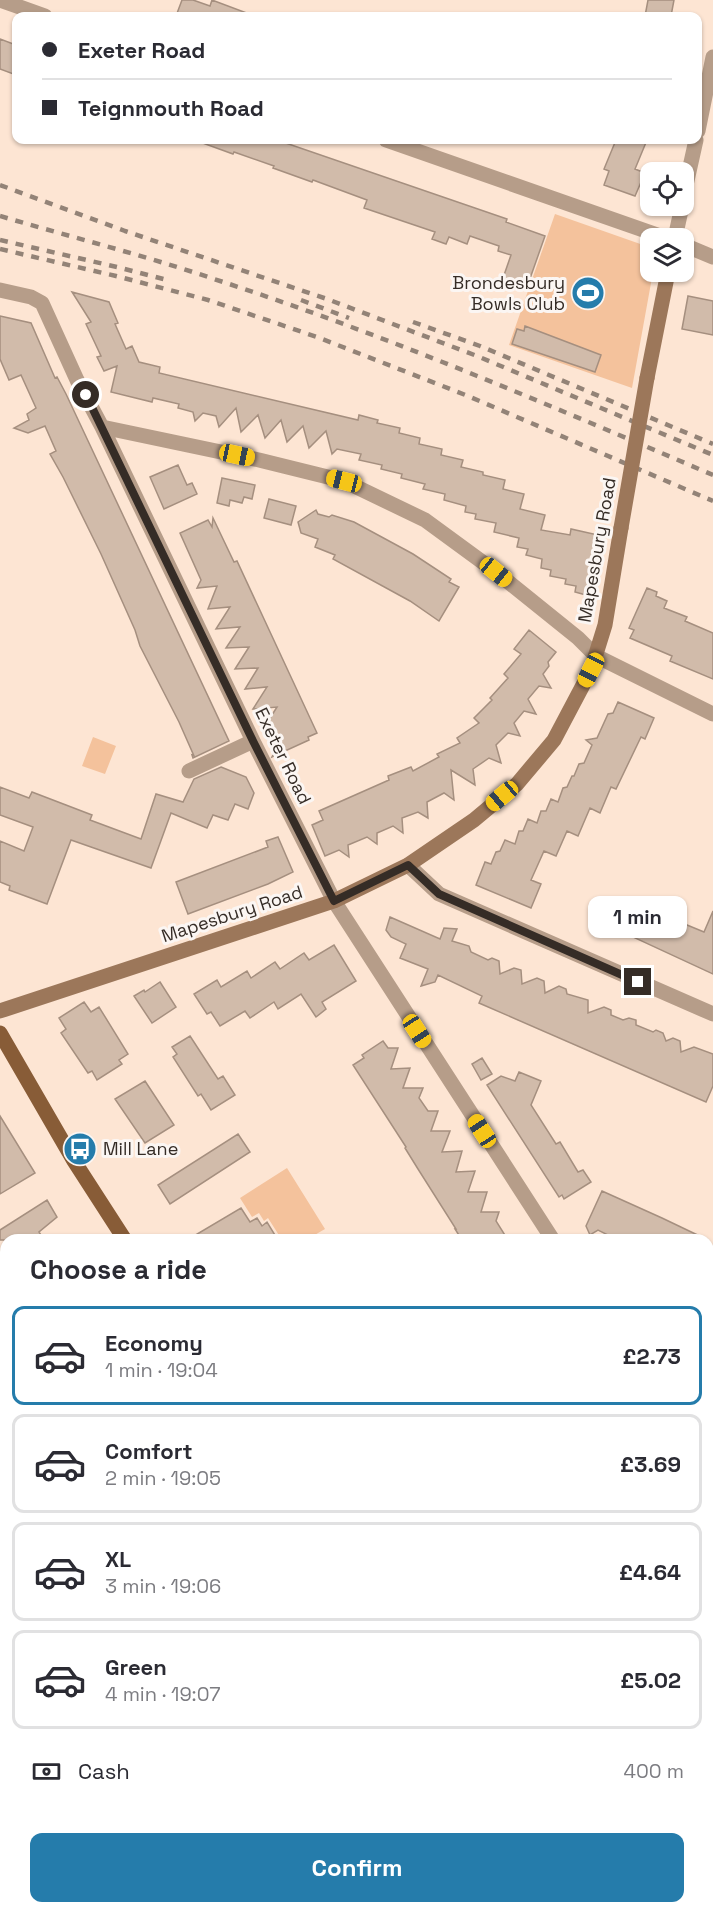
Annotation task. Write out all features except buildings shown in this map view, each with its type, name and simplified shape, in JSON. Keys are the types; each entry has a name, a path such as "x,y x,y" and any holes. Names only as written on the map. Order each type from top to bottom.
{"main road":[{"path":"2,1043 121,1234"}],"street":[{"path":"0,0 34,12"},
{"path":"702,111 713,57"},
{"path":"397,144 640,229"},
{"path":"691,162 695,144"},
{"path":"694,249 713,257"},
{"name":"Mapesbury Road","path":"0,1011 334,901 408,865 474,820 517,784 554,740 596,656 608,607 647,378 666,282"},
{"name":"Exeter Road","path":"0,290 31,297 42,303 77,380 102,427 253,741 334,901 549,1234"},
{"path":"102,427 259,460 344,481 425,520 496,572 596,656 713,714"},
{"path":"189,771 253,741"},
{"path":"408,865 439,894 713,1014"}],"shaded area":[{"name":"Brondesbury Bowls Club","path":"555,214 640,244 640,282 651,282 632,388 509,345"},
{"path":"93,737 116,746 105,774 82,766"},
{"path":"287,1168 325,1229 316,1234 278,1234 268,1218 264,1221 259,1213 252,1217 240,1198"}],"railway":[{"path":"0,185 125,231 327,299 477,356 713,455"},
{"path":"0,216 187,270 278,300 528,397 713,475"},
{"path":"0,240 171,281"},
{"path":"0,249 208,300 317,337 468,396 713,501"},
{"path":"301,300 349,318"},
{"path":"413,322 480,346 713,444"}],"place":[{"name":"Brondesbury Bowls Club","path":"588,293"},
{"name":"Mill Lane","path":"80,1149"}],"route":[{"path":"86,395 253,741 334,901 408,865 439,894 638,982"}]}
